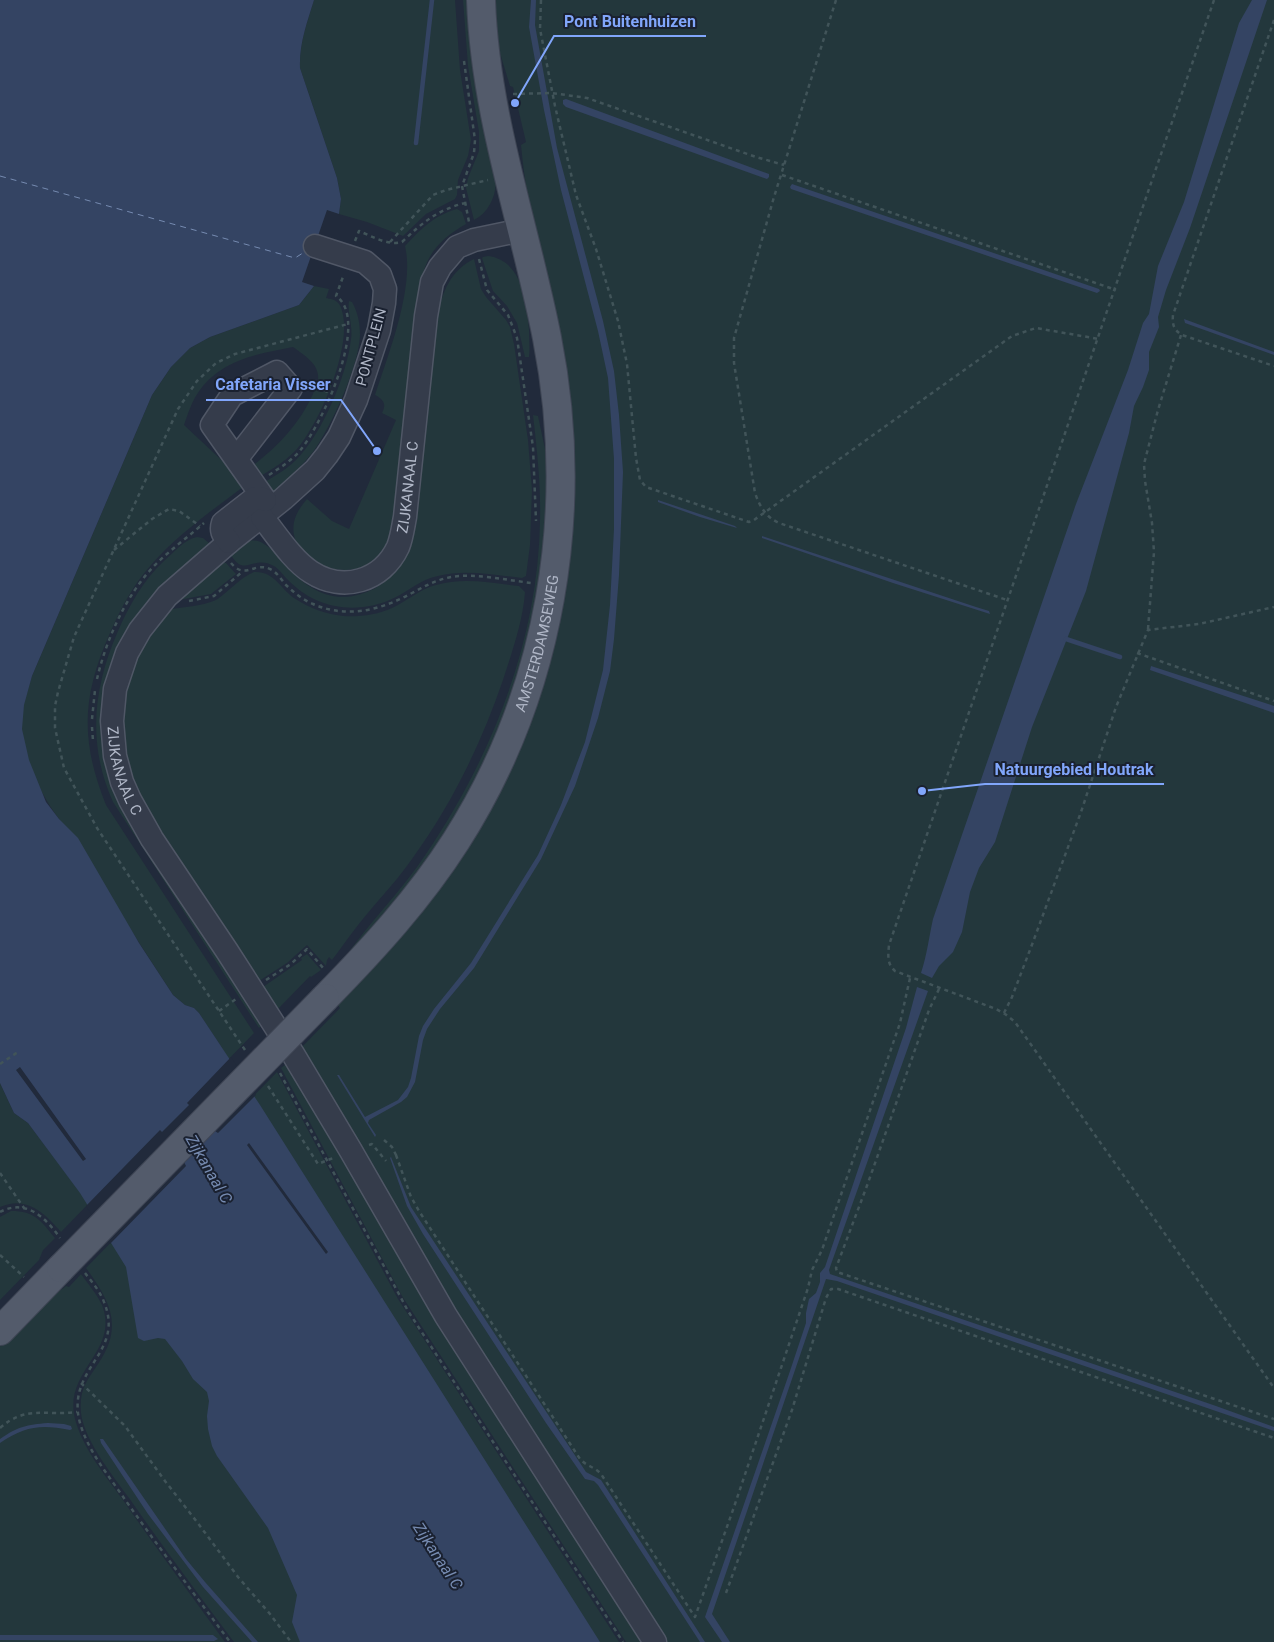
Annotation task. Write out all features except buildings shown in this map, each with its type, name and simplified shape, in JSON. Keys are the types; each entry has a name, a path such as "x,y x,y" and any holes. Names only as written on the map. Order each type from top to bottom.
{"main road":[{"name":"AMSTERDAMSEWEG","path":"0,1331 326,985 407,909 456,842 485,790 515,724 536,663 549,604 558,548 561,513 559,415 554,373 540,302 508,174 492,96 484,48 481,0"}],"street":[{"name":"ZIJKANAAL C","path":"522,230 465,243 451,253 440,267 432,282 426,316 405,517 399,545 387,564 371,577 355,582 342,583 322,578 303,567 262,517 224,546 158,606 140,630 127,653 119,676 112,704 112,739 122,782 152,839 293,1054 446,1316 656,1642"},
{"name":"PONTPLEIN","path":"262,517 300,485 327,455 350,416 379,330 385,289 380,275 365,262 315,246"},
{"path":"224,546 222,528 224,523 252,499 258,497 265,500 212,425 232,395 277,372 291,388 237,458"}],"path":[{"path":"541,0 540,28 552,93 576,195 596,249 618,321 628,364 636,458 640,480 646,487 746,523 754,520 1012,336 1036,328 1099,339"},
{"path":"836,0 736,326 734,363 752,483 758,502 772,520 1007,600"},
{"path":"1214,0 1116,290 1007,600 888,955 891,967 895,971 1004,1013 1015,1022 1274,1388"},
{"path":"1274,20 1173,315 1174,328 1181,335 1274,366"},
{"path":"463,59 475,140 474,153 462,186 487,290 508,315 517,338 533,447 536,526"},
{"path":"492,96 524,92 552,93 586,98 784,165"},
{"path":"390,242 433,195 508,174"},
{"path":"781,175 1116,290"},
{"path":"254,484 284,466 302,449 316,426 331,393 345,354 348,338 348,324 344,304 336,296 359,231 390,242 402,242 435,214 445,208 465,203"},
{"path":"1004,1013 1012,997 1081,812 1116,707 1148,630 1154,552 1144,464 1181,335"},
{"path":"291,388 302,383 331,393"},
{"path":"112,552 152,519 169,509 179,512 200,526 224,546 236,570 243,571 260,567 270,569 277,573 286,585 298,595 314,604 331,610 351,612 372,610 385,606 424,586 452,577 467,576 531,583"},
{"path":"94,744 92,709 97,680 106,650 121,615 133,593 153,566 205,522"},
{"path":"158,606 210,598 243,571"},
{"name":"AMSTERDAMSEWEG","path":"529,591 532,575"},
{"path":"1148,630 1199,624 1274,607"},
{"path":"1137,653 1274,701"},
{"path":"271,977 291,964 307,949 326,985"},
{"path":"384,1140 392,1147 411,1197 419,1211 511,1354 583,1462 601,1474 695,1616 770,1404 808,1288 812,1270 822,1250 900,1024 910,978"},
{"path":"939,988 929,1010 836,1272 1274,1419"},
{"path":"231,992 236,999"},
{"path":"219,1011 249,1056"},
{"path":"0,1064 18,1052"},
{"path":"276,1065 408,1311 623,1642"},
{"path":"265,1081 318,1164 327,1160"},
{"path":"0,1172 24,1208"},
{"path":"0,1255 27,1279"},
{"path":"726,1593 786,1428 826,1298 831,1290 838,1289 856,1295 1274,1438"},
{"path":"230,1642 159,1548 86,1439 77,1412 81,1383 125,1426 238,1577 291,1642"},
{"path":"0,1428 17,1416 28,1412 53,1414 77,1412"}],"green space":[{"path":"314,0 455,0 460,70 471,140 468,156 458,180 455,199 426,214 403,236 367,222 339,214 341,199 337,178 300,68 302,42"},
{"path":"463,0 472,0 496,183 490,205 474,220 466,188 479,151 479,132 468,66"},
{"path":"490,0 1274,0 1274,1642 664,1642 441,1293 300,1049 340,1008 338,1005 344,998 344,995 493,793 573,444 564,369 532,220 526,183 521,145 526,142 513,87 510,86 493,30"},
{"path":"457,209 462,212 466,224 439,245 429,258 423,274 392,530 381,554 369,564 357,569 344,570 318,564 299,547 294,535 296,516 307,499 332,521 349,529 396,420 382,413 383,402 375,395 399,321 406,281 407,263 405,246 428,223 441,215"},
{"path":"488,256 499,259 508,265 520,284 527,307 529,357 525,357 517,323 507,306 493,291 482,258"},
{"path":"474,259 481,289 506,320 510,327 514,344 528,440 532,490 530,545 526,576 522,578 480,573 448,574 426,580 385,602 355,608 325,604 308,596 269,563 264,562 244,566 235,561 230,554 245,541 253,540 260,542 269,548 308,586 327,595 338,597 361,594 375,588 386,581 395,571 404,559 437,316 445,290 453,276 459,269"},
{"path":"314,286 329,289 326,298 335,300 340,306 344,329 333,382 317,417 296,450 280,464 256,479 251,467 270,452 286,435 301,416 313,394 318,380 315,367 309,359 293,347 242,359 219,371 200,390 192,403 184,425 247,484 173,543 151,565 128,597 110,633 94,677 88,718 88,739 92,760 106,805 254,1033 61,1232 42,1213 27,1205 18,1203 0,1207 0,1083 14,1113 28,1123 86,1200 227,1056 199,1013 173,995 46,799 34,777 26,754 22,723 26,696 32,676 152,395 171,367 190,348 210,337 299,305"},
{"path":"349,301 352,302 357,314 360,335 355,363 343,396 328,428 313,452 270,496 262,484 288,467 306,449 324,420 339,386 349,353 351,339"},
{"path":"533,415 538,416 549,468 541,604 490,761 428,866 344,959 417,868 450,816 491,737 507,696 531,610 537,566 540,495"},
{"path":"197,537 203,538 210,544 152,601 106,749 263,1024 259,1028 113,802 99,759 96,716 99,695 103,674 118,631 137,594 156,568 184,543"},
{"path":"222,562 226,563 236,574 211,594 173,601"},
{"path":"254,572 267,574 276,580 289,594 305,605 343,616 374,614 398,605 424,589 456,581 477,581 519,586 525,592 520,625 503,680 485,727 453,795 405,869 359,923 332,960 329,957 326,966 307,945 287,963 259,981 154,827 124,760 122,698 135,654 166,610 201,605 214,601 244,577"},
{"path":"307,954 321,970 310,976 278,1009 263,987 302,960 301,958"},
{"path":"286,1064 647,1642 626,1642 402,1296 281,1068"},
{"path":"277,1072 398,1299 619,1642 234,1642 93,1446 83,1424 81,1398 87,1381 106,1350 112,1326 111,1314 107,1303 86,1268"},
{"path":"11,1211 19,1211 37,1218 55,1238 43,1250 39,1260 0,1300 0,1217"},
{"path":"81,1274 100,1301 106,1321 104,1336 83,1374 73,1402 75,1419 83,1441 102,1471 225,1642 0,1642 0,1344 37,1306 66,1286 69,1287"}],"water":[{"name":"Zijkanaal C","path":"0,0 314,0 302,42 300,68 337,178 341,199 339,214 327,210 302,282 314,286 299,305 210,337 190,348 171,367 152,395 32,676 24,705 22,729 29,760 46,802 59,819 78,838 139,943 173,995 199,1013 260,1105 600,1642 300,1642 292,1622 297,1595 268,1528 217,1456 212,1446 208,1429 209,1401 207,1392 193,1379 165,1339 158,1338 144,1341 138,1338 126,1267 80,1193 28,1123 14,1113 0,1083"},
{"path":"531,0 536,0 535,25 557,148 603,321 614,371 623,472 619,575 610,671 598,718 575,786 541,859 474,968 440,1009 427,1029 415,1082 407,1097 369,1120 368,1123 376,1135 375,1137 337,1075 339,1075 365,1117 398,1100 408,1087 423,1026 434,1009 471,963 538,855 561,805 585,742 603,670 610,605 614,529 614,459 608,378 598,331 561,190 544,110 529,27"},
{"path":"1252,0 1267,0 1190,228 1166,290 1158,317 1159,327 1149,352 1149,370 1134,406 1129,433 1086,591 1032,727 995,842 979,868 970,892 962,932 953,952 939,966 932,978 921,973 933,919 1076,504 1128,370 1143,323 1149,314 1158,266 1184,202 1239,23"},
{"path":"566,99 769,174 769,177 767,179 566,107 563,104 563,100"},
{"path":"792,184 1099,289 1100,291 1097,293 791,189"},
{"path":"1184,319 1274,352 1274,355 1185,323"},
{"path":"658,500 737,528 700,517 658,502"},
{"path":"762,536 989,611 990,614 893,583 762,538"},
{"path":"1151,666 1274,706 1274,713 1150,670"},
{"path":"917,987 928,991 829,1270 830,1274 1216,1406 1274,1427 1274,1431 837,1281 826,1279 712,1614 730,1642 722,1642 705,1617 806,1323 809,1299 816,1293 820,1282 820,1273 825,1267 906,1028"},
{"path":"391,1157 411,1207 586,1472 601,1480 705,1642 700,1642 598,1485 594,1481 585,1479 546,1423 423,1234 407,1206"},
{"path":"48,1423 64,1424 71,1426 72,1429 34,1428 17,1433 0,1443 0,1439 12,1431"},
{"path":"100,1439 103,1439 186,1559 258,1642 252,1642 203,1587 148,1514"},
{"path":"0,1635 213,1635 218,1639 214,1641 0,1640"}],"pier":[{"path":"231,1057 256,1095 218,1133 215,1131 184,1162 186,1166 110,1244 86,1206 160,1130 162,1132 189,1105 187,1103"},
{"path":"20,1067 86,1159 83,1161 16,1070"},
{"path":"249,1143 328,1252 326,1254 247,1145"}],"waterway":[{"path":"416,143 432,0"},
{"path":"1066,639 1120,657"}],"ferry route":[{"path":"0,176 295,258 306,251"}],"place":[{"name":"Pont Buitenhuizen","path":"515,103"},
{"name":"Cafetaria Visser","path":"377,451"},
{"name":"Natuurgebied Houtrak","path":"922,791"}]}
